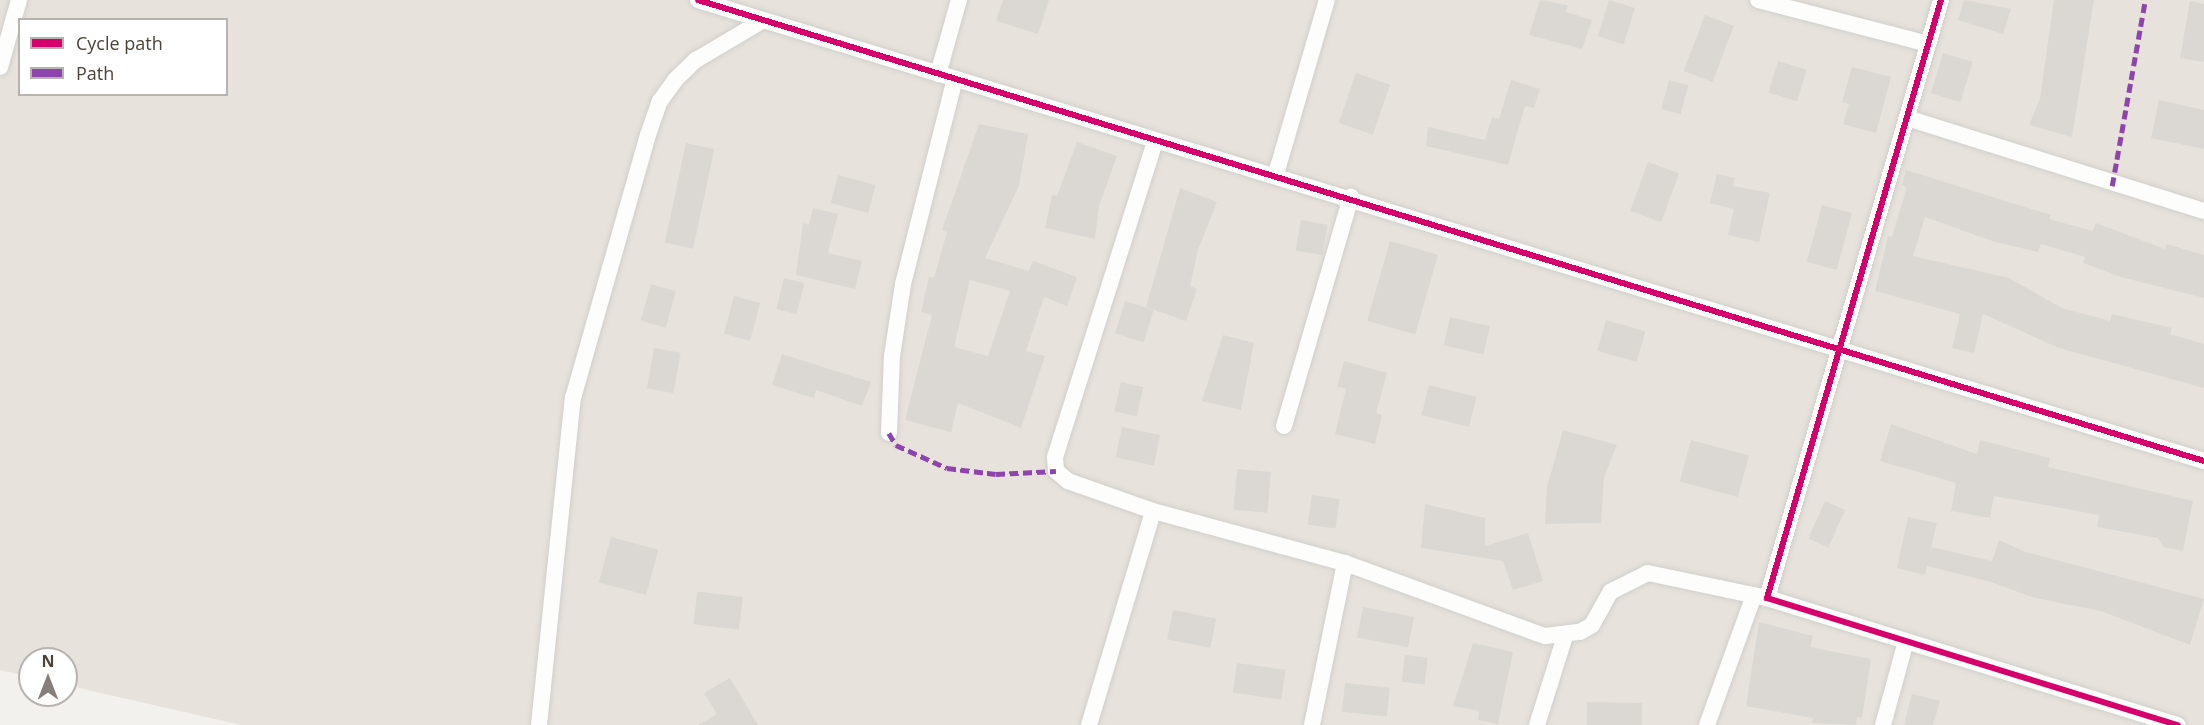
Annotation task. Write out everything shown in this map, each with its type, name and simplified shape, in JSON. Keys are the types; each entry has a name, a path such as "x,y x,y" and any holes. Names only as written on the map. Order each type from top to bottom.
{"street":[{"path":"0,67 19,0"},
{"path":"698,0 1155,141 1276,174 1840,346 2204,461"},
{"path":"938,74 959,0"},
{"path":"1276,174 1327,0"},
{"path":"1758,0 1928,44"},
{"path":"1707,725 1761,596 1840,346 1941,0"},
{"path":"539,725 573,398 648,135 660,101 675,80 696,60 762,21"},
{"path":"889,433 892,356 903,284 955,78"},
{"path":"1907,118 2204,211"},
{"path":"1155,141 1055,457 1056,471 1068,481 1153,511 1345,563 1528,632 1565,636 1592,625 1610,592 1648,573 1761,596 2178,725"},
{"path":"1284,426 1351,197"},
{"path":"1089,725 1153,511"},
{"path":"1312,725 1345,563"},
{"path":"1537,725 1565,636"},
{"path":"1883,725 1906,641"}],"shaded area":[{"path":"0,0 2204,0 2204,725 241,725 78,688 78,647 18,647 18,674 0,670"}],"building":[{"path":"1003,0 1049,0 1038,34 996,21"},
{"path":"1540,0 1568,5 1566,12 1592,20 1582,49 1529,35"},
{"path":"1609,0 1635,8 1624,44 1598,36"},
{"path":"1964,0 2011,9 2003,34 1958,20"},
{"path":"2054,0 2094,0 2072,137 2029,125 2040,99"},
{"path":"2190,1 2204,4 2204,62 2180,58"},
{"path":"1705,15 1734,26 1712,82 1683,71"},
{"path":"1943,53 1973,62 1960,102 1931,93"},
{"path":"1778,61 1807,70 1797,101 1768,93"},
{"path":"1852,67 1891,77 1876,133 1843,124 1849,104 1842,102"},
{"path":"1356,73 1390,85 1373,135 1339,123"},
{"path":"1511,80 1540,89 1534,108 1525,106 1508,165 1426,146 1428,127 1485,140 1492,117 1499,119"},
{"path":"1669,80 1688,85 1681,114 1661,109"},
{"path":"2159,100 2204,110 2204,149 2151,138"},
{"path":"979,124 1028,134 1019,186 985,258 1029,271 1033,261 1077,277 1067,306 1044,297 1026,351 1045,356 1021,428 958,403 951,432 905,420 932,315 921,312 929,277 934,278 947,232 942,230","holes":["970,280 1010,291 988,356 954,347"]},
{"path":"1077,142 1117,156 1099,206 1095,239 1045,228 1052,195 1057,196"},
{"path":"686,143 714,149 693,249 665,243"},
{"path":"1648,162 1679,173 1661,222 1630,211"},
{"path":"1906,170 2051,215 2049,219 2093,231 2096,223 2165,249 2167,244 2204,255 2204,298 2121,277 2083,263 2085,257 2041,244 2038,252 1995,242 1925,217 1913,256 2009,278 2062,308 2110,321 2112,314 2172,328 2170,334 2204,344 2204,388 2059,348 1983,314 1974,353 1952,348 1960,314 1875,291 1888,236 1892,237 1907,187 1902,185"},
{"path":"1717,174 1735,178 1733,186 1770,193 1759,242 1728,235 1734,209 1710,203"},
{"path":"838,175 876,185 868,213 830,203"},
{"path":"1180,188 1217,202 1198,250 1190,286 1197,289 1186,321 1146,307"},
{"path":"1822,205 1852,213 1837,270 1807,262"},
{"path":"813,208 838,214 828,253 862,261 855,289 796,275 803,223 809,225"},
{"path":"1301,220 1328,225 1322,255 1296,251"},
{"path":"1390,241 1438,255 1415,335 1367,321"},
{"path":"784,278 804,283 797,314 776,309"},
{"path":"651,284 676,291 666,328 641,321"},
{"path":"734,296 760,303 750,341 724,334"},
{"path":"1125,301 1154,310 1144,342 1115,334"},
{"path":"1450,317 1490,326 1483,354 1443,345"},
{"path":"1606,320 1645,331 1637,362 1597,351"},
{"path":"1223,335 1254,343 1241,410 1202,401"},
{"path":"654,348 681,353 673,393 647,388"},
{"path":"782,354 871,382 862,406 816,390 814,398 772,385"},
{"path":"1344,361 1387,373 1376,413 1382,415 1375,444 1335,434 1346,389 1337,387"},
{"path":"1121,382 1143,387 1137,416 1114,411"},
{"path":"1429,385 1477,397 1469,427 1422,415"},
{"path":"1891,424 1977,454 1980,440 2050,458 2048,467 2193,501 2183,551 2164,547 2158,538 2097,527 2099,515 1994,496 1990,518 1951,511 1956,483 1880,461"},
{"path":"1122,427 1160,435 1154,465 1116,457"},
{"path":"1563,430 1617,445 1604,477 1601,523 1545,524 1547,487"},
{"path":"1691,440 1749,456 1738,497 1680,482"},
{"path":"1237,469 1271,472 1267,513 1233,510"},
{"path":"1312,495 1340,499 1336,529 1308,525"},
{"path":"1825,501 1845,510 1828,547 1808,538"},
{"path":"1425,504 1485,518 1485,546 1528,533 1543,581 1513,590 1503,561 1421,548"},
{"path":"1908,517 1937,523 1931,547 1992,561 1999,540 2026,552 2204,599 2190,645 2101,611 2035,598 1991,582 1927,566 1925,575 1897,568"},
{"path":"611,537 658,550 646,595 599,582"},
{"path":"697,591 743,597 739,630 693,624"},
{"path":"1363,607 1414,617 1408,647 1357,637"},
{"path":"1173,610 1216,618 1210,648 1167,639"},
{"path":"1759,622 1813,636 1810,647 1871,659 1862,718 1857,717 1856,725 1812,723 1813,718 1746,706"},
{"path":"1473,643 1513,652 1498,724 1478,720 1479,711 1453,706"},
{"path":"1405,655 1428,658 1425,685 1402,682"},
{"path":"1237,663 1286,670 1281,700 1233,693"},
{"path":"730,678 758,725 698,725 717,714 704,693"},
{"path":"1345,683 1390,688 1387,717 1342,712"},
{"path":"1912,694 1940,701 1933,725 1904,725"},
{"path":"1587,702 1642,703 1642,725 1587,725"}],"marked path":[{"path":"2112,186 2145,0"},
{"path":"889,433 896,445 947,468 996,474 1056,471"}],"cycle path":[{"path":"698,0 2204,461"},
{"path":"1941,0 1767,598 2178,725"}]}
